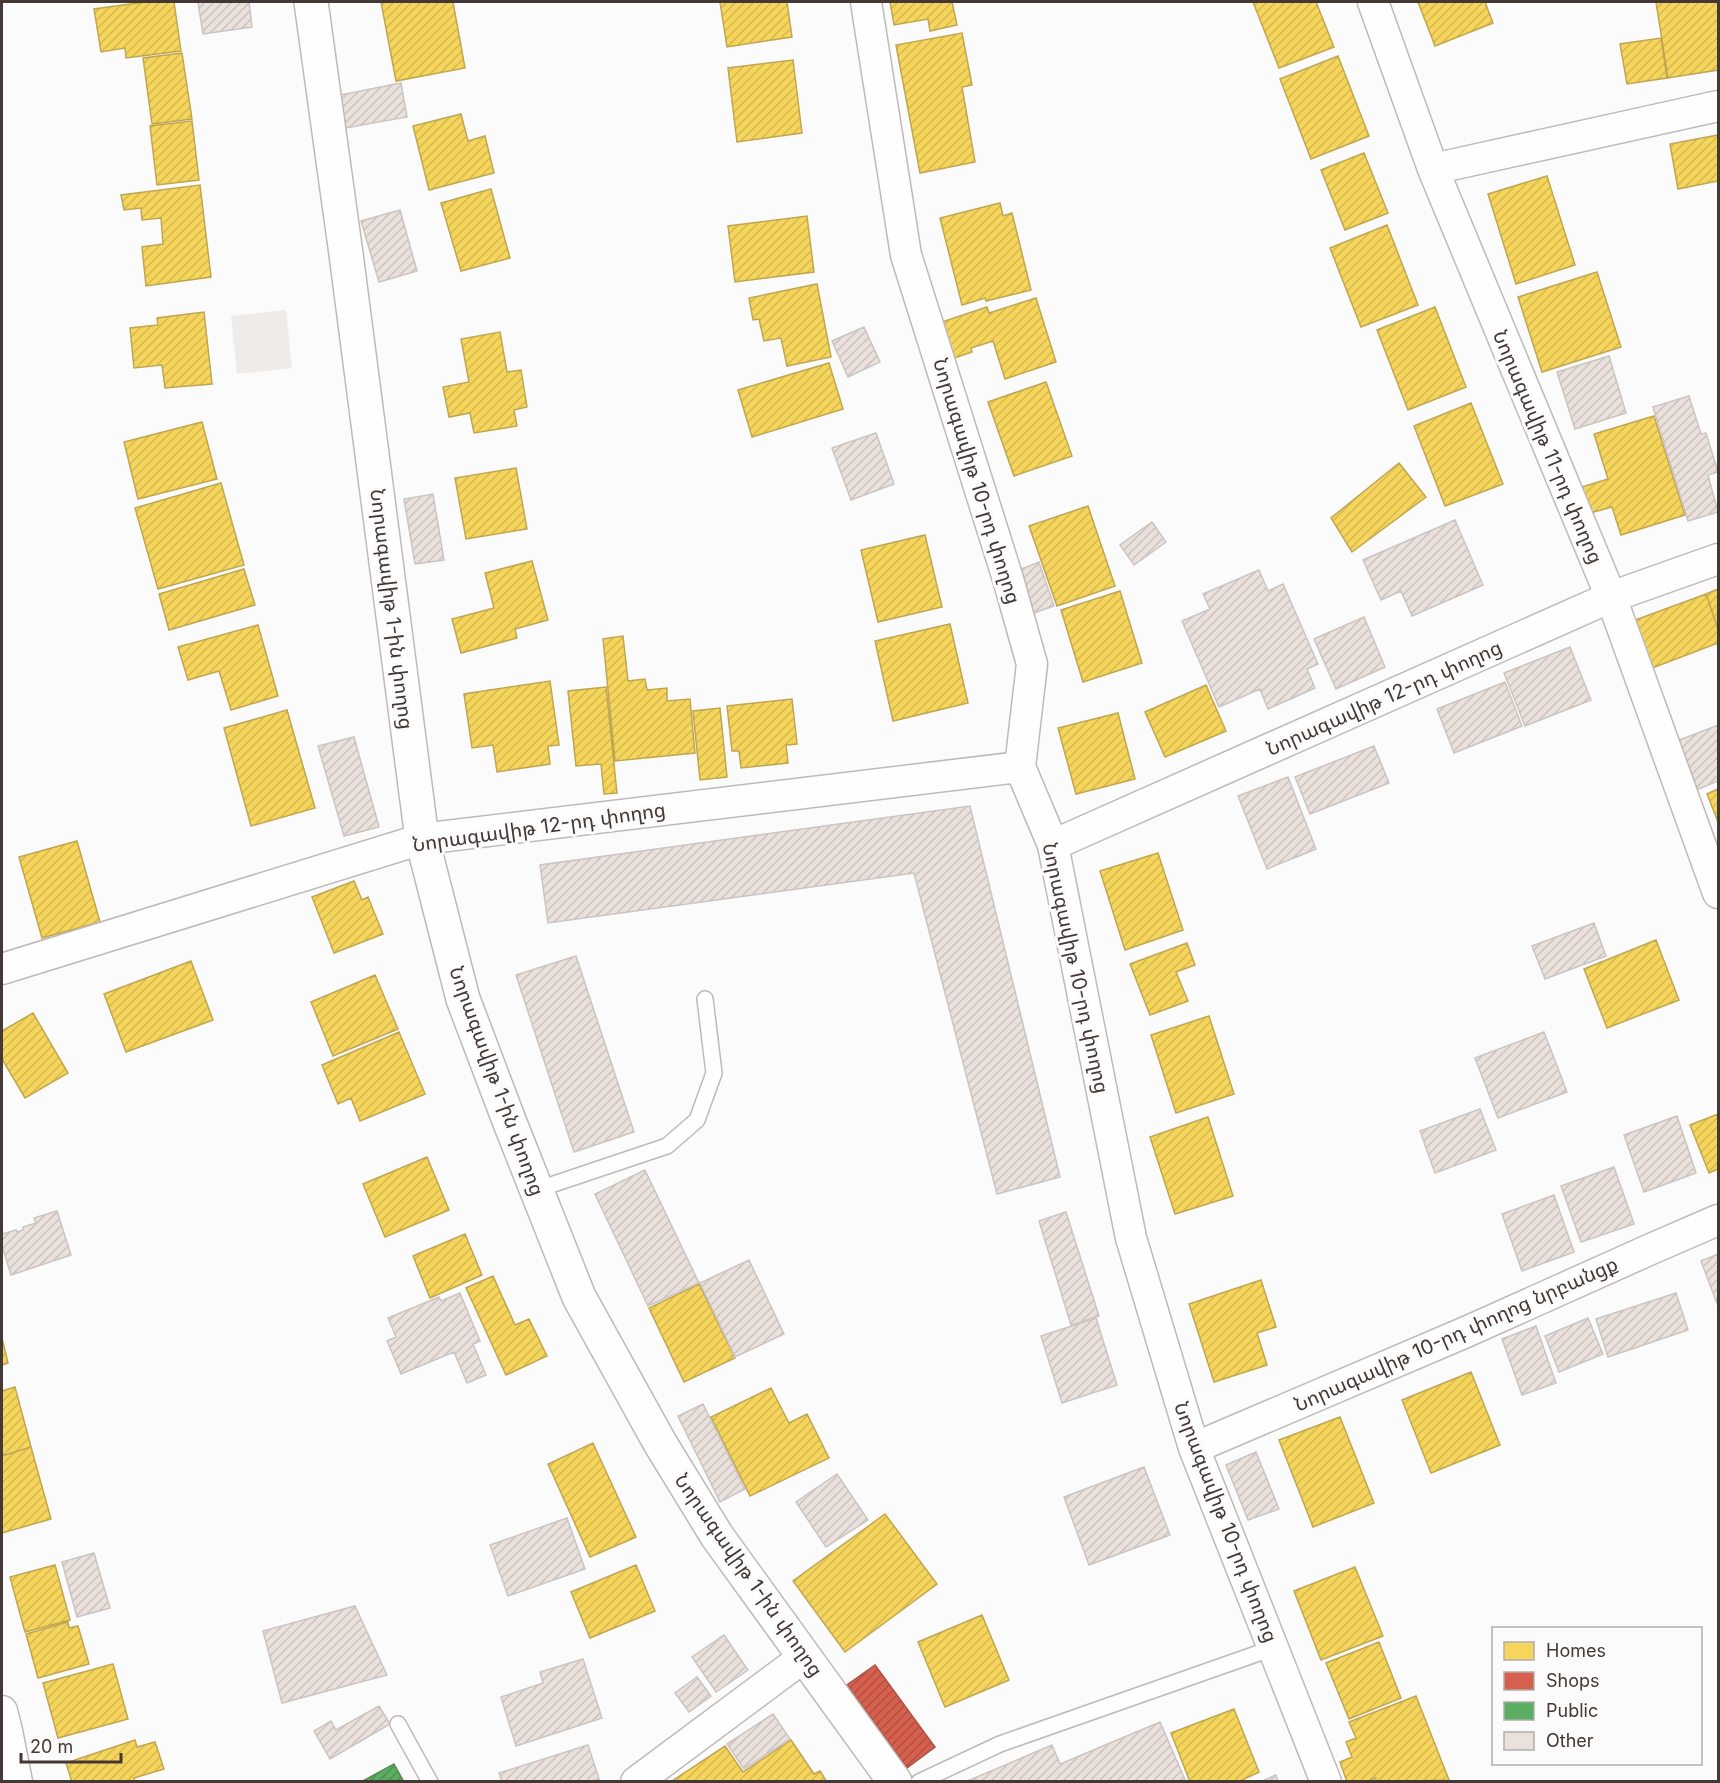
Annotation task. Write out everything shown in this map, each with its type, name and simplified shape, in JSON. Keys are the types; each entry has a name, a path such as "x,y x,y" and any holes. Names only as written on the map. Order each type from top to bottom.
{"main road":[{"name":"Նորագավիթ 1-ին փողոց","path":"311,2 345,242 422,839 463,999 579,1297 660,1443 717,1536 895,1782"}],"street":[{"name":"Նորագավիթ 10-րդ փողոց","path":"866,2 906,255 1005,568 1032,664 1020,767 1053,845 1131,1238 1194,1448 1326,1782"},
{"name":"Նորագավիթ 11-րդ փողոց","path":"1373,2 1432,169 1611,597 1719,893"},
{"path":"1432,169 1719,106"},
{"name":"Նորագավիթ 12-րդ փողոց","path":"1053,845 1611,597 1719,559"},
{"name":"Նորագավիթ 12-րդ փողոց","path":"2,969 422,839 1020,767"},
{"name":"Նորագավիթ 10-րդ փողոց նրբանցք","path":"1194,1448 1466,1332 1719,1220"},
{"path":"636,1782 804,1657"},
{"path":"2,1711 16,1782"}],"lane":[{"path":"536,1190 668,1146 697,1120 714,1073 705,999"},
{"path":"918,1782 1000,1744 1273,1648"},
{"path":"398,1724 429,1782"}],"shaded area":[{"path":"286,310 292,368 237,374 231,316"}],"building: Homes":[{"path":"145,2 174,2 181,51 126,58 125,48 101,52 94,9"},
{"path":"381,2 453,2 465,68 396,81"},
{"path":"720,2 787,2 792,37 727,47"},
{"path":"890,2 952,2 957,25 930,31 928,19 894,25"},
{"path":"1253,2 1316,2 1334,47 1279,68"},
{"path":"1418,2 1485,2 1493,23 1435,46"},
{"path":"1656,2 1718,2 1718,70 1668,78"},
{"path":"962,33 972,85 962,87 975,162 920,173 896,45"},
{"path":"1661,38 1667,78 1627,84 1620,44"},
{"path":"182,53 192,119 152,124 143,58"},
{"path":"1338,56 1369,136 1311,159 1280,79"},
{"path":"793,60 802,133 737,142 728,68"},
{"path":"461,114 468,141 485,136 494,173 429,190 413,126"},
{"path":"192,121 199,180 157,185 150,126"},
{"path":"1718,135 1718,181 1678,189 1670,144"},
{"path":"1364,153 1388,213 1345,230 1321,170"},
{"path":"1547,176 1575,265 1516,284 1488,194"},
{"path":"200,185 211,277 146,286 142,247 163,244 161,218 142,220 141,208 124,210 121,195"},
{"path":"491,189 510,258 461,271 441,203"},
{"path":"1000,203 1003,216 1012,213 1031,290 986,301 985,298 962,305 940,218"},
{"path":"807,216 814,272 735,282 728,226"},
{"path":"1387,225 1418,305 1361,327 1330,248"},
{"path":"1597,272 1621,347 1542,372 1518,297"},
{"path":"817,284 831,357 787,366 781,338 764,341 759,319 753,320 749,298"},
{"path":"1036,298 1056,362 1005,379 993,341 971,348 972,352 954,358 942,322 987,307 989,313"},
{"path":"1435,307 1466,387 1408,410 1377,330"},
{"path":"204,312 212,384 165,388 162,365 134,368 130,328 158,325 157,318"},
{"path":"500,332 507,372 521,370 527,407 514,410 517,426 474,433 470,413 449,417 443,387 469,382 461,339"},
{"path":"829,363 843,409 752,437 738,390"},
{"path":"1046,382 1072,456 1014,476 988,402"},
{"path":"1471,403 1503,484 1445,506 1414,426"},
{"path":"1654,416 1685,515 1621,535 1612,507 1590,513 1582,487 1608,479 1594,434"},
{"path":"202,422 217,479 138,499 124,442"},
{"path":"1399,463 1426,497 1352,552 1331,518"},
{"path":"516,468 527,529 466,539 455,478"},
{"path":"221,483 244,565 158,589 135,508"},
{"path":"1088,506 1115,586 1057,606 1029,526"},
{"path":"925,535 942,607 878,622 861,550"},
{"path":"532,561 548,620 515,629 517,638 461,653 452,619 494,608 485,573"},
{"path":"244,569 255,605 169,630 159,594"},
{"path":"1718,589 1718,629 1706,594"},
{"path":"1120,591 1142,663 1083,682 1061,610"},
{"path":"1706,594 1718,629 1718,643 1647,670 1630,622"},
{"path":"950,624 968,703 893,721 875,641"},
{"path":"258,625 278,696 231,710 219,671 188,680 178,647"},
{"path":"623,636 628,681 645,679 647,690 667,688 667,701 690,699 695,753 615,761 603,639"},
{"path":"550,681 559,745 548,746 550,764 497,772 493,745 472,748 464,694"},
{"path":"1206,685 1226,731 1165,757 1145,712"},
{"path":"606,687 617,793 604,794 601,764 576,766 568,691"},
{"path":"792,699 797,744 786,745 788,763 741,768 739,751 732,751 727,706"},
{"path":"720,708 727,777 700,780 693,711"},
{"path":"287,710 315,808 251,826 224,728"},
{"path":"1118,713 1135,779 1076,794 1058,728"},
{"path":"1718,789 1718,822 1707,794"},
{"path":"77,841 100,922 42,938 19,857"},
{"path":"1158,853 1183,930 1125,950 1100,871"},
{"path":"354,881 362,900 368,897 383,934 334,953 312,897"},
{"path":"1656,940 1679,1000 1607,1028 1584,969"},
{"path":"1187,943 1195,965 1176,972 1188,1001 1150,1015 1130,964"},
{"path":"191,961 213,1020 126,1052 104,994"},
{"path":"375,975 398,1029 333,1056 311,1002"},
{"path":"33,1013 68,1073 25,1098 2,1059 2,1031"},
{"path":"1209,1016 1234,1094 1176,1113 1151,1035"},
{"path":"399,1032 425,1094 360,1121 351,1098 338,1104 322,1065"},
{"path":"1718,1114 1718,1169 1709,1173 1690,1125"},
{"path":"1208,1117 1233,1196 1175,1214 1150,1137"},
{"path":"427,1157 449,1210 385,1237 363,1184"},
{"path":"465,1234 482,1275 430,1298 413,1256"},
{"path":"493,1276 515,1325 529,1319 547,1356 506,1375 466,1288"},
{"path":"1261,1280 1276,1327 1257,1333 1267,1365 1214,1382 1189,1304"},
{"path":"699,1284 735,1358 684,1382 649,1308"},
{"path":"2,1338 8,1363 2,1365"},
{"path":"1471,1372 1500,1445 1431,1473 1402,1400"},
{"path":"15,1387 31,1447 2,1456 2,1391"},
{"path":"771,1388 789,1423 807,1414 829,1458 750,1496 711,1417"},
{"path":"1340,1417 1374,1503 1313,1527 1279,1440"},
{"path":"593,1443 636,1537 590,1557 548,1464"},
{"path":"31,1447 51,1519 2,1533 2,1456"},
{"path":"885,1514 937,1584 845,1652 793,1581"},
{"path":"55,1565 70,1620 25,1632 10,1577"},
{"path":"636,1565 655,1611 590,1638 571,1592"},
{"path":"1355,1567 1383,1636 1321,1660 1294,1591"},
{"path":"982,1615 1009,1680 945,1707 918,1642"},
{"path":"68,1622 69,1628 78,1626 89,1664 38,1678 26,1634"},
{"path":"1379,1642 1401,1698 1349,1719 1326,1663"},
{"path":"113,1664 128,1719 58,1738 43,1683"},
{"path":"1416,1696 1449,1780 1377,1782 1375,1778 1366,1782 1347,1782 1340,1762 1352,1757 1346,1742 1356,1738 1349,1722"},
{"path":"1234,1709 1259,1772 1238,1782 1190,1782 1171,1733"},
{"path":"135,1740 137,1747 155,1742 164,1769 134,1778 135,1782 72,1782 66,1763"},
{"path":"791,1740 814,1774 820,1771 827,1782 672,1781 725,1746 743,1772"}],"building: Shops":[{"path":"875,1665 935,1747 907,1768 847,1685"}],"building: Public":[{"path":"394,1764 404,1782 361,1782"}],"building: Other":[{"path":"198,2 249,2 252,27 203,34"},
{"path":"401,83 407,117 346,128 340,95"},
{"path":"400,210 417,271 379,282 361,221"},
{"path":"864,327 880,362 848,377 832,341"},
{"path":"1609,356 1626,413 1575,429 1557,372"},
{"path":"1689,396 1701,434 1706,433 1718,472 1708,475 1718,512 1688,521 1653,407"},
{"path":"876,433 894,484 851,500 832,448"},
{"path":"433,494 444,560 415,564 404,499"},
{"path":"1455,520 1483,585 1412,616 1401,591 1381,600 1363,560"},
{"path":"1152,522 1166,542 1134,565 1120,545"},
{"path":"1039,562 1054,606 1031,614 1016,571"},
{"path":"1259,570 1268,591 1283,584 1318,664 1307,669 1315,688 1268,709 1260,689 1219,707 1182,621 1210,609 1203,594"},
{"path":"1364,617 1385,667 1336,689 1314,639"},
{"path":"1570,647 1591,700 1525,726 1504,673"},
{"path":"1505,682 1522,726 1454,753 1437,709"},
{"path":"1718,725 1718,781 1696,790 1677,741"},
{"path":"354,737 379,827 344,836 318,746"},
{"path":"1374,746 1389,783 1310,814 1295,777"},
{"path":"1288,777 1316,849 1267,869 1238,796"},
{"path":"970,806 1060,1177 997,1194 914,873 548,923 540,865"},
{"path":"1594,923 1606,956 1545,979 1532,946"},
{"path":"576,956 634,1132 574,1152 516,975"},
{"path":"1544,1032 1567,1092 1498,1118 1475,1058"},
{"path":"1480,1109 1496,1150 1435,1173 1420,1131"},
{"path":"1677,1116 1696,1173 1644,1192 1624,1135"},
{"path":"1614,1167 1634,1224 1581,1242 1561,1186"},
{"path":"645,1170 699,1283 648,1306 595,1194"},
{"path":"1554,1195 1574,1252 1522,1271 1502,1214"},
{"path":"57,1211 71,1255 11,1275 2,1246 2,1234 23,1230 23,1227 36,1223 34,1218"},
{"path":"1066,1212 1099,1316 1071,1325 1039,1221"},
{"path":"1718,1254 1718,1306 1701,1261"},
{"path":"749,1260 784,1334 735,1357 700,1283"},
{"path":"460,1293 480,1341 473,1344 486,1375 467,1383 454,1352 401,1374 387,1341 396,1337 388,1318 439,1297 441,1301"},
{"path":"1676,1293 1688,1330 1608,1357 1596,1319"},
{"path":"1096,1318 1117,1385 1062,1403 1041,1336"},
{"path":"1588,1318 1603,1354 1559,1372 1545,1336"},
{"path":"1536,1326 1556,1383 1522,1395 1502,1339"},
{"path":"703,1404 745,1489 720,1502 678,1416"},
{"path":"1256,1452 1279,1509 1248,1520 1226,1465"},
{"path":"1144,1467 1170,1535 1089,1565 1064,1497"},
{"path":"837,1474 868,1520 826,1547 796,1502"},
{"path":"567,1518 585,1569 508,1596 490,1545"},
{"path":"94,1553 110,1608 77,1617 62,1562"},
{"path":"355,1606 387,1675 282,1703 263,1631"},
{"path":"724,1635 748,1670 716,1692 692,1657"},
{"path":"583,1659 602,1718 516,1746 501,1697 543,1683 540,1672"},
{"path":"697,1677 711,1696 689,1712 675,1693"},
{"path":"379,1706 390,1724 330,1759 314,1731 331,1721 336,1730"},
{"path":"773,1714 790,1739 744,1769 727,1744"},
{"path":"1160,1722 1186,1782 965,1782 1052,1745 1060,1764"},
{"path":"588,1745 600,1782 502,1782 499,1773"},
{"path":"1276,1775 1278,1782 1260,1782"}]}
